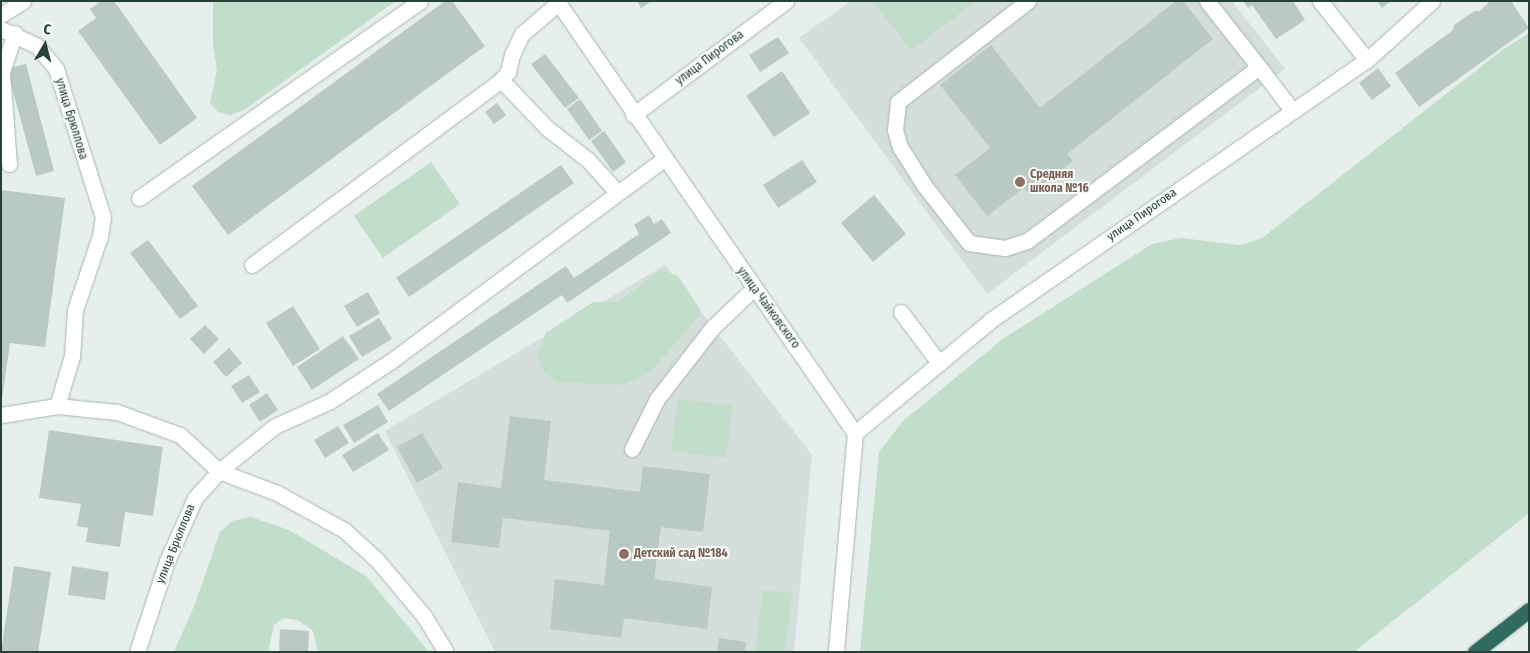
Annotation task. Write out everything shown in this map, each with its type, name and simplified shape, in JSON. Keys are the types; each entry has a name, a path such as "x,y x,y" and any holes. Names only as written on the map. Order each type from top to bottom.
{"highway":[{"path":"1475,652 1529,610"}],"street":[{"path":"1,15 23,1"},
{"path":"139,198 420,1"},
{"name":"улица Пирогова","path":"634,116 786,1"},
{"path":"1028,1 898,102 895,123 900,147 924,185 969,243 1005,248 1026,241 1259,67"},
{"path":"1207,1 1292,110"},
{"path":"1320,1 1367,60"},
{"path":"252,265 501,80 508,72 512,55 522,34 557,2"},
{"name":"улица Чайковского","path":"557,2 753,289 856,433"},
{"name":"улица Пирогова","path":"856,433 991,320 1292,110 1367,60 1430,2"},
{"path":"8,31 2,72 9,164"},
{"name":"улица Брюллова","path":"8,31 37,46 56,69 102,217 100,236 75,310 72,356 57,406"},
{"path":"501,80 546,128 588,160 617,192"},
{"name":"улица Брюллова","path":"137,652 167,561 195,498 219,471 275,426 330,401 391,362 617,192 664,159"},
{"path":"632,449 657,399 712,328 753,289"},
{"path":"901,312 939,363"},
{"path":"1,415 57,406 117,412 146,421 192,443 219,471 277,493 344,530 377,560 424,616 446,652"},
{"path":"836,652 856,433"}],"shaded area":[{"name":"Средняя школа №16","path":"851,1 1232,1 1285,69 987,294 799,38"},
{"name":"Детский сад №184","path":"665,265 812,455 794,652 495,652 385,431"}],"green space":[{"path":"213,1 396,1 244,110 230,115 218,112 210,103 217,70 213,45"},
{"path":"878,1 976,1 911,50 875,4"},
{"path":"1529,33 1529,513 1354,652 860,652 879,452 903,421 1004,338 1152,244 1181,238 1240,245 1262,238 1501,51"},
{"path":"431,162 460,204 383,258 354,216"},
{"path":"661,270 678,276 700,309 699,316 649,373 622,385 557,382 544,373 537,354 546,333 593,302 617,302"},
{"path":"678,399 733,406 726,458 671,451"},
{"path":"251,517 289,530 366,576 429,652 318,652 313,631 298,620 283,618 274,625 268,652 174,652 195,604 220,532 232,521"},
{"path":"763,590 792,593 785,652 755,652"}],"building":[{"path":"101,1 114,1 197,118 160,145 78,31 96,18 90,9"},
{"path":"445,1 452,1 485,46 228,235 192,186"},
{"path":"637,1 652,1 641,8"},
{"path":"1176,1 1183,1 1213,39 1067,154 1073,161 1029,195 1024,188 987,216 955,175 990,148 940,85 991,45 1040,108"},
{"path":"1243,1 1293,1 1305,20 1276,39 1252,5 1248,8"},
{"path":"1377,1 1391,1 1382,8"},
{"path":"1490,1 1511,1 1529,28 1419,107 1395,73 1453,30 1454,25 1474,11 1480,11"},
{"path":"778,37 789,53 760,72 749,55"},
{"path":"545,54 579,98 565,108 531,64"},
{"path":"26,64 54,171 36,176 7,69"},
{"path":"1378,68 1391,86 1372,100 1359,83"},
{"path":"782,71 810,113 774,137 746,96"},
{"path":"580,99 602,131 589,140 567,109"},
{"path":"497,103 506,115 494,124 485,112"},
{"path":"604,131 626,162 613,172 591,141"},
{"path":"802,160 817,182 778,208 763,185"},
{"path":"561,165 574,183 409,297 396,278"},
{"path":"1,190 65,198 45,347 10,343 2,399"},
{"path":"874,195 906,234 873,262 841,223"},
{"path":"649,215 654,224 662,219 671,233 567,303 562,295 389,411 377,394 566,266 574,278 639,234 634,225"},
{"path":"148,240 198,306 180,319 130,253"},
{"path":"368,292 380,313 357,327 344,306"},
{"path":"293,306 320,349 293,366 266,323"},
{"path":"379,318 392,339 362,357 349,336"},
{"path":"205,325 219,339 204,354 190,339"},
{"path":"343,336 359,359 312,390 297,367"},
{"path":"229,348 242,363 226,377 213,362"},
{"path":"249,375 260,392 242,403 231,386"},
{"path":"267,393 278,410 260,422 249,405"},
{"path":"378,405 388,422 354,443 343,425"},
{"path":"510,416 551,421 544,480 640,492 643,466 710,474 703,532 661,527 654,579 712,587 707,629 624,618 621,638 550,629 555,579 604,585 610,531 503,518 499,548 451,542 458,482 501,488"},
{"path":"338,426 349,443 325,458 314,440"},
{"path":"49,430 163,447 153,516 125,512 120,547 86,542 88,528 77,526 81,504 39,498"},
{"path":"378,433 389,450 353,472 342,455"},
{"path":"422,433 443,468 417,483 397,447"},
{"path":"14,566 51,572 38,652 1,652"},
{"path":"72,566 109,572 105,600 68,595"},
{"path":"280,629 309,631 308,652 279,652"},
{"path":"719,638 746,642 745,652 717,652"}],"place":[{"name":"Средняя школа №16","path":"1020,182"},
{"name":"Детский сад №184","path":"624,554"}]}
